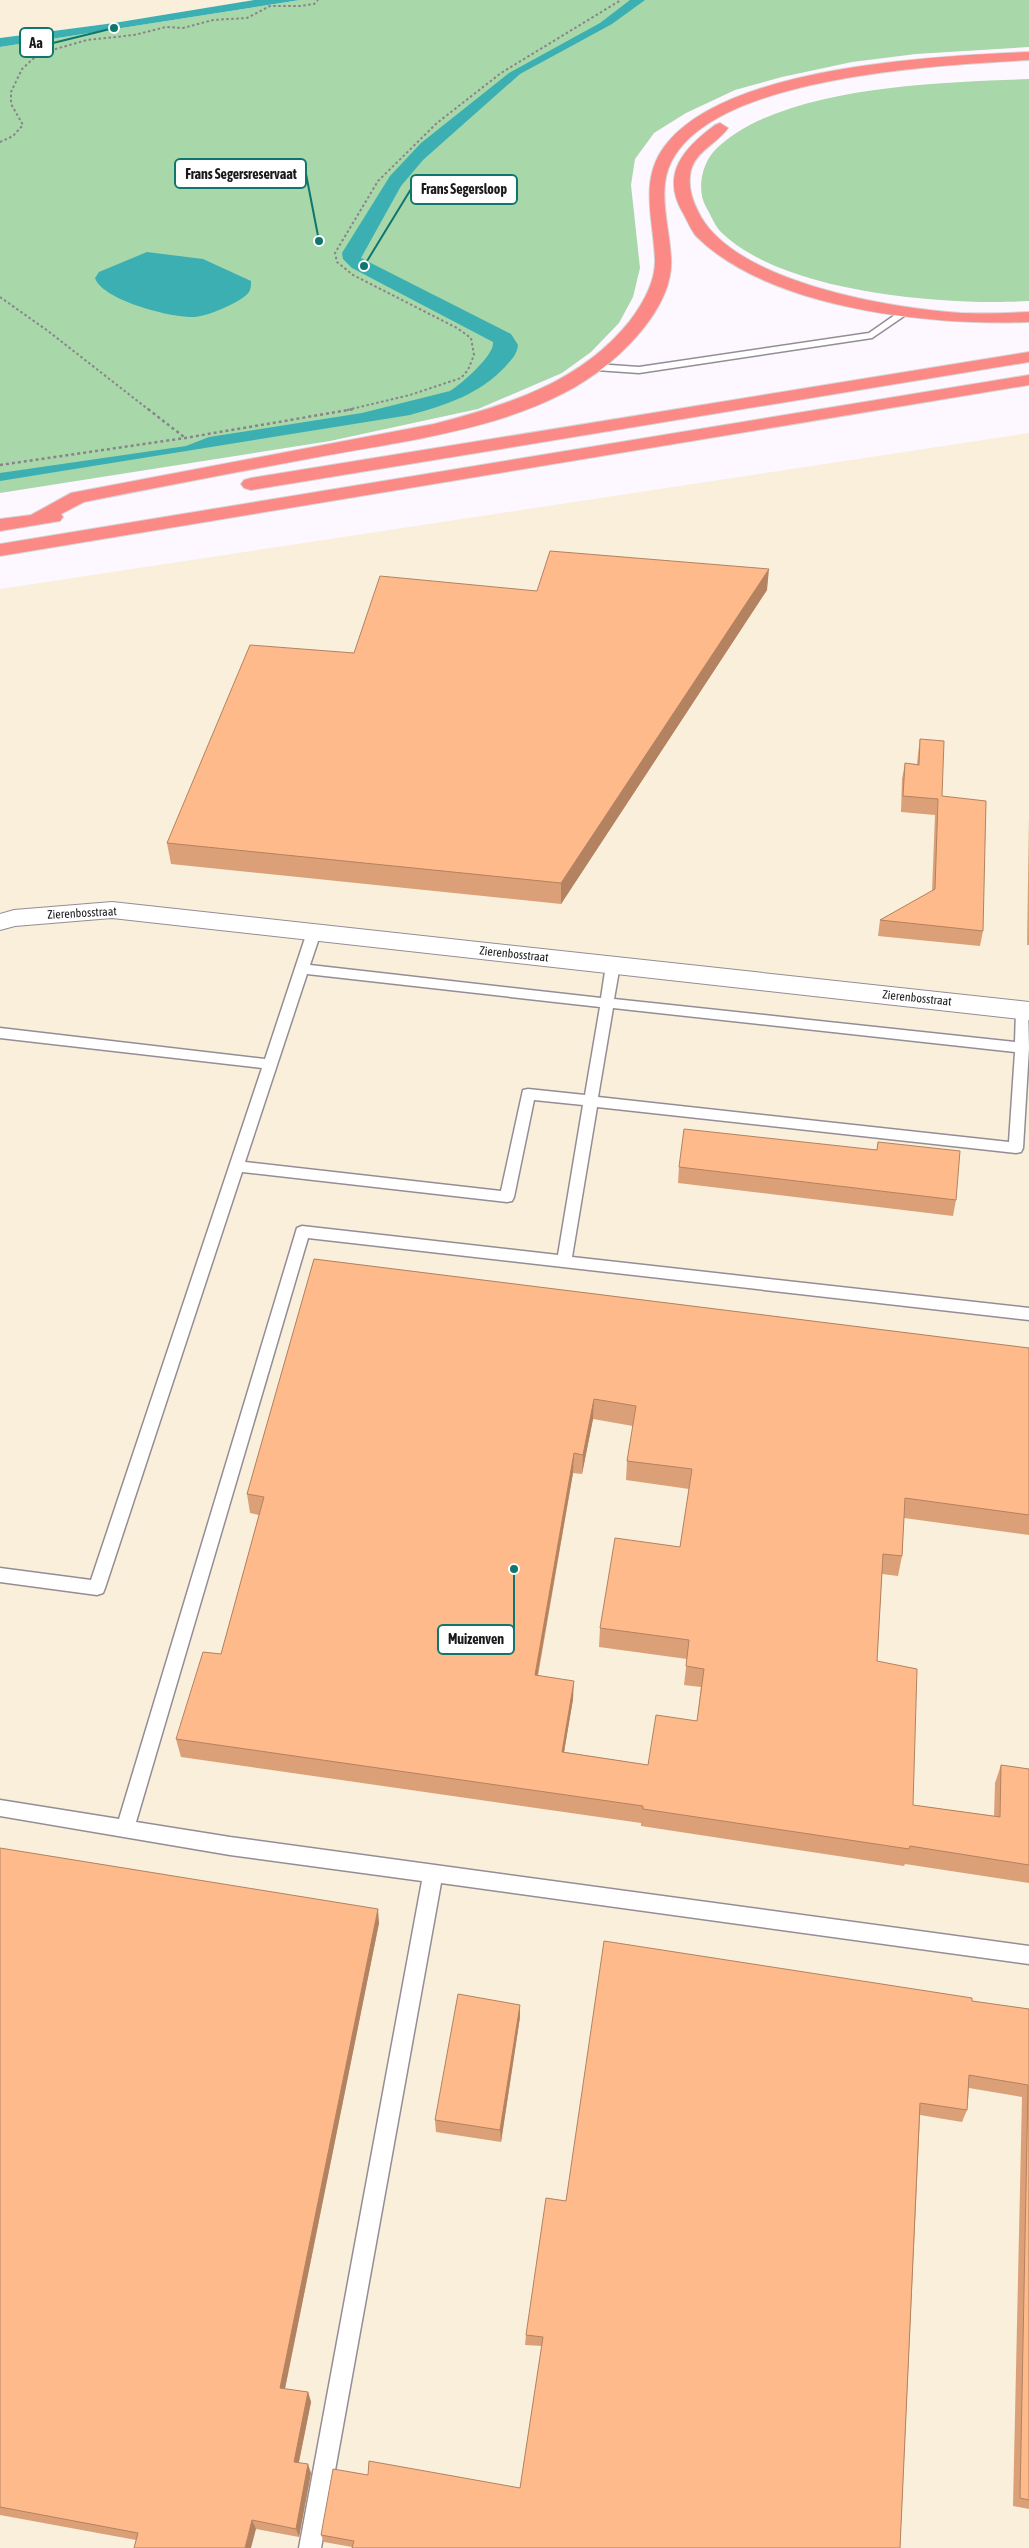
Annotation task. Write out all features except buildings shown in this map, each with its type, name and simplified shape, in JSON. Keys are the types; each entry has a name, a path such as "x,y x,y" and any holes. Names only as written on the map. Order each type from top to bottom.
{"highway":[{"path":"35,520 78,496 435,429 487,416 545,395 596,367 629,336 654,299 663,262 655,186 660,165 674,143 702,120 728,107 764,93 808,81 853,72 900,65 1029,56"},
{"path":"1029,69 869,81 810,92 766,106 726,125 698,145 684,166 681,189 689,216 711,240 742,264 794,286 857,304 905,312 962,318 1029,317"},
{"path":"231,487 1029,357"},
{"path":"0,550 1029,380"},
{"path":"0,525 202,492"}],"street":[{"name":"Zierenbosstraat","path":"0,922 14,918 112,910 1026,1010"}],"lane":[{"path":"596,367 639,370 872,335 905,312"},
{"path":"0,1575 98,1588 314,932"},
{"path":"564,1262 613,965"},
{"path":"302,969 1022,1048"},
{"path":"237,1166 507,1197 528,1094 1016,1148 1026,1010"},
{"path":"0,1033 271,1064"},
{"path":"125,1829 302,1232 1029,1314"},
{"path":"0,1808 125,1829 433,1874 1029,1955"},
{"path":"310,2548 433,1874"}],"path":[{"path":"0,142 13,136 23,125 11,104 11,92 18,75 28,63 45,52 87,40 134,35 166,27 183,28 205,22 247,18 270,6 300,6 314,4 318,0"},
{"path":"0,464 185,438 358,408 430,390 461,378 468,370 474,355 471,338 457,328 353,275 337,262 335,253 378,182 437,123 501,73 621,0"},
{"path":"0,297 48,331 185,438"}],"shaded area":[{"path":"0,0 254,0 114,23 0,38"},
{"path":"1029,433 1029,2548 0,2548 0,589"}],"green space":[{"path":"300,0 1029,0 1029,47 916,54 852,62 782,77 735,90 686,113 654,133 635,159 631,185 640,268 633,297 619,323 591,352 562,373 478,409 330,441 0,493 0,47"},
{"path":"1029,79 1029,301 955,301 912,298 824,282 784,270 750,253 722,233 713,221 703,200 701,184 704,168 717,148 746,127 781,111 865,91 953,82"}],"water":[{"path":"254,0 300,0 0,47 0,38 114,23"},
{"path":"630,0 645,0 612,24 520,74 423,160 401,186 361,258 511,334 518,345 516,352 495,377 461,398 410,415 0,481 0,473 186,446 209,437 362,413 450,391 469,376 483,361 489,354 493,342 352,268 343,259 342,253 390,176 421,143 509,73 600,23"},
{"path":"147,252 203,259 251,281 250,290 239,300 215,312 194,317 183,317 154,311 123,300 110,294 100,286 95,278 99,272"}],"place":[{"name":"Aa","path":"114,28"},
{"name":"Frans Segersreservaat","path":"319,241"},
{"name":"Frans Segersloop","path":"364,266"},
{"name":"Muizenven","path":"514,1569"}]}
